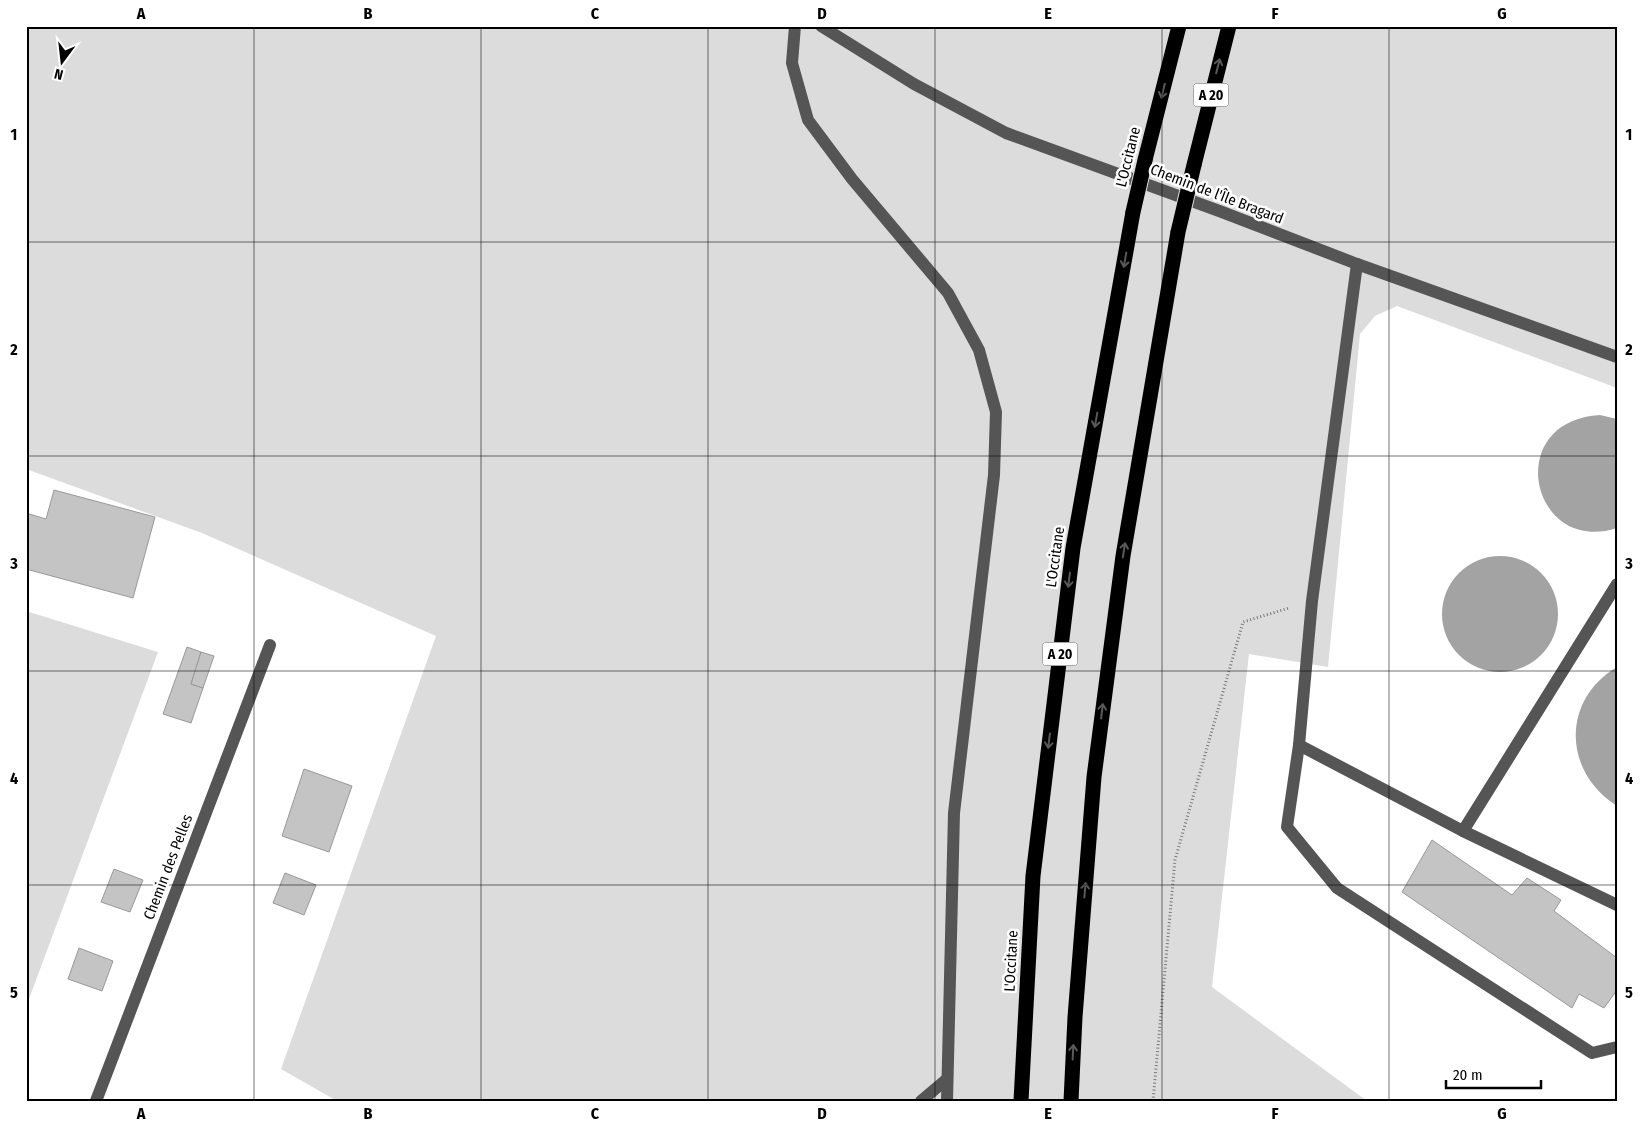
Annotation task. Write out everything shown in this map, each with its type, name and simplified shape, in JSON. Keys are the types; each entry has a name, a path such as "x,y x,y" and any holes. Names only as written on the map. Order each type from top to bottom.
{"highway":[{"name":"L'Occitane","path":"1021,1101 1033,876 1071,568 1133,212 1179,26"},
{"name":"A 20","path":"1071,1101 1075,1017 1094,777 1123,556 1178,232 1228,26"}],"street":[{"path":"795,26 792,63 808,120 852,179 948,293 980,350 996,412 994,475 954,813 947,1101"},
{"name":"Chemin de l'Île Bragard","path":"821,26 914,84 1006,133 1222,212 1357,264 1617,357"},
{"path":"1357,264 1312,601 1299,746 1287,827 1337,888 1592,1053 1617,1047"},
{"path":"1463,831 1617,584"},
{"name":"Chemin des Pelles","path":"96,1101 270,645"},
{"path":"1299,746 1463,831 1617,905"},
{"path":"921,1101 947,1079"}],"path":[{"path":"1153,1101 1175,860 1243,622 1312,601"}],"shaded area":[{"path":"26,26 1617,26 1617,388 1397,306 1375,316 1360,334 1328,667 1249,654 1212,987 1367,1101 337,1101 281,1069 436,636 202,533 26,469"},
{"path":"1600,415 1617,419 1617,528 1588,531 1564,523 1548,506 1539,484 1539,461 1549,439 1569,423"},
{"path":"1500,556 1522,560 1532,565 1541,573 1549,582 1554,592 1558,614 1554,636 1549,646 1541,655 1532,663 1522,668 1500,672 1478,668 1468,663 1459,655 1451,646 1446,636 1442,614 1446,592 1451,582 1459,573 1468,565 1478,560"},
{"path":"26,611 158,652 26,1007"},
{"path":"1617,667 1617,806 1599,792 1586,775 1579,756 1576,736 1578,717 1586,698 1599,681"}],"building":[{"path":"54,490 155,517 133,598 26,569 26,513 46,519"},
{"path":"187,647 201,652 191,684 203,688 191,723 163,714"},
{"path":"201,652 214,656 203,688 191,684"},
{"path":"304,769 352,786 329,852 282,836"},
{"path":"1432,840 1512,895 1527,878 1561,900 1554,911 1617,958 1617,990 1604,1008 1579,994 1572,1008 1402,892"},
{"path":"114,869 143,880 130,912 101,902"},
{"path":"285,873 316,885 304,915 273,903"},
{"path":"79,948 113,961 102,991 68,979"}]}
